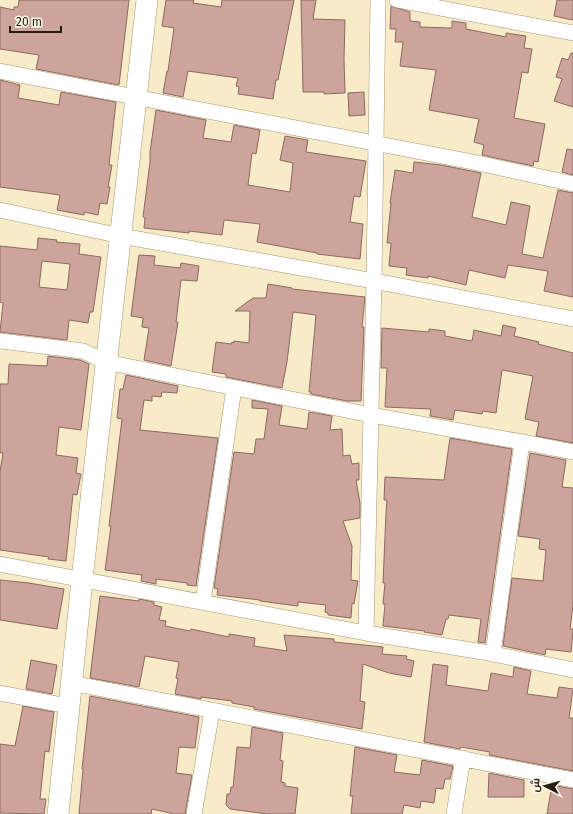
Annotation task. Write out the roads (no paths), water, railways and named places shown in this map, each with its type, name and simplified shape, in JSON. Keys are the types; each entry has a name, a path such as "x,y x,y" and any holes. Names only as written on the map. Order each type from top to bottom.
{"street":[{"path":"58,814 68,706 147,0"},
{"path":"366,632 377,144 378,0"},
{"path":"397,0 573,33"},
{"path":"0,71 478,163 573,184"},
{"path":"0,210 121,236 374,281 573,319"},
{"path":"0,341 83,351 106,362 371,415 573,452"},
{"path":"203,602 234,388"},
{"path":"493,654 522,442"},
{"path":"0,564 573,670"},
{"path":"71,683 573,780"},
{"path":"0,693 68,706"},
{"path":"194,814 212,711"},
{"path":"454,814 463,758"}]}
